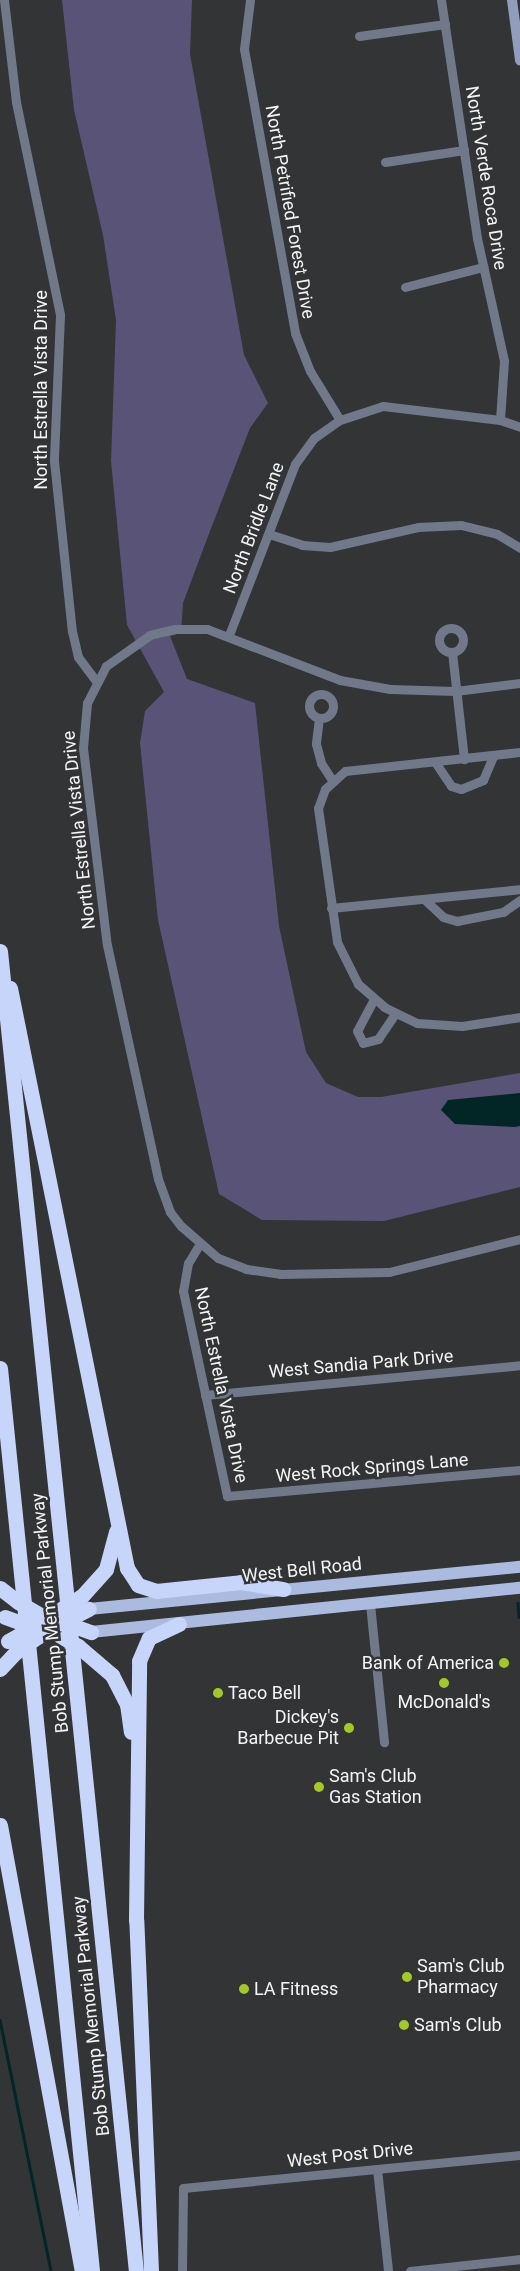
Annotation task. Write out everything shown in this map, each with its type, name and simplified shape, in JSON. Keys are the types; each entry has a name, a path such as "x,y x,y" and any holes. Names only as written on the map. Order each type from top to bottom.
{"highway":[{"path":"1,958 18,1012 116,1522 127,1568 146,1589 241,1582 283,1589"},
{"name":"Bob Stump Memorial Parkway","path":"1,958 136,2271"},
{"name":"Bob Stump Memorial Parkway","path":"0,1368 92,2271"},
{"path":"5,1663 87,1591 110,1559 116,1522"},
{"path":"1,1589 93,1657 112,1675 127,1704 136,1765"},
{"path":"4,1642 88,1609"},
{"path":"3,1617 91,1632"},
{"path":"151,2271 136,1920 136,1765 139,1654 149,1638 179,1624"},
{"path":"0,1825 83,2271"}],"main road":[{"name":"West Bell Road","path":"88,1609 520,1567"},
{"path":"91,1632 520,1588"}],"street":[{"name":"North Estrella Vista Drive","path":"4,0 16,102 60,315 54,462 72,631 78,656 96,681 87,703 83,748 107,945 163,1198 199,1245 188,1263 183,1290 227,1496"},
{"name":"North Petrified Forest Drive","path":"250,0 244,49 294,333 310,371 340,420"},
{"name":"North Verde Roca Drive","path":"441,0 483,267 504,360 500,420"},
{"path":"512,0 520,60"},
{"path":"359,36 445,24"},
{"path":"386,162 464,150"},
{"path":"405,287 483,267"},
{"name":"North Bridle Lane","path":"229,635 295,464 314,438 340,420 383,406 500,420 520,427"},
{"path":"269,534 302,545 330,547 418,527 461,525 497,534 520,548"},
{"path":"96,681 119,654 150,635 185,628 229,635 340,680 390,689 455,691 520,683"},
{"path":"452,652 464,759"},
{"path":"319,718 318,753 332,780"},
{"path":"520,752 345,772 332,780 318,808 331,908 344,961 374,1000 404,1018 451,1027 520,1017"},
{"path":"435,762 451,786 461,790 483,780 493,756"},
{"path":"331,908 520,889"},
{"path":"425,900 443,917 457,920 503,912 520,900"},
{"path":"374,1000 357,1031 363,1043 378,1039 395,1014"},
{"path":"199,1245 232,1264 263,1272 370,1273 407,1269 520,1239"},
{"name":"West Sandia Park Drive","path":"205,1395 520,1364"},
{"name":"West Rock Springs Lane","path":"227,1496 520,1470"},
{"path":"370,1604 384,1742"},
{"name":"West Post Drive","path":"182,2271 183,2188 520,2155"},
{"path":"376,2169 388,2271"},
{"path":"410,2271 520,2260"}],"shaded area":[{"path":"62,0 192,0 190,54 244,355 268,403 250,428 210,531 183,603 181,633 170,636 187,679 255,703 279,926 306,1052 326,1083 358,1097 381,1097 520,1073 520,1187 384,1221 262,1220 219,1194 158,920 140,743 145,711 164,692 127,625 111,461 116,320 103,235 74,110"}],"water":[{"path":"520,1093 520,1126 455,1124 441,1110 448,1100"}],"waterway":[{"path":"518,1603 519,1617"},
{"path":"0,2020 51,2271"}],"place":[{"name":"Bank of America","path":"504,1663"},
{"name":"McDonald's","path":"444,1683"},
{"name":"Taco Bell","path":"218,1693"},
{"name":"Dickey's Barbecue Pit","path":"349,1728"},
{"name":"Sam's Club Gas Station","path":"319,1787"},
{"name":"Sam's Club Pharmacy","path":"407,1977"},
{"name":"LA Fitness","path":"244,1989"},
{"name":"Sam's Club","path":"404,2025"}]}
